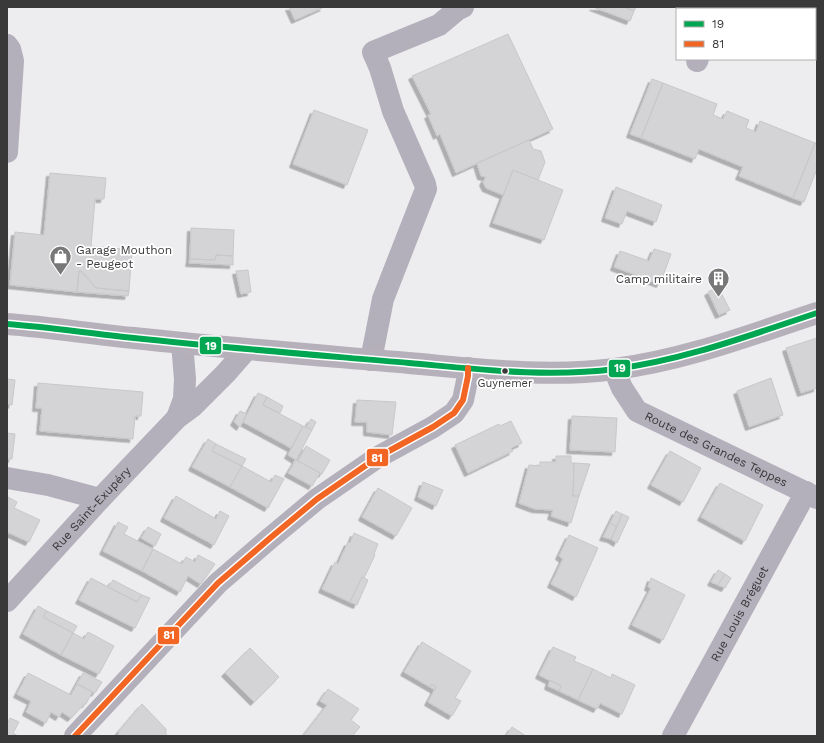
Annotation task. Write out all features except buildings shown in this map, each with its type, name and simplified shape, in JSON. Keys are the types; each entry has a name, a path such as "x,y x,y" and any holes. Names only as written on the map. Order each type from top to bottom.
{"main road":[{"path":"7,324 247,349 468,368 557,373 614,369 655,363 692,354 817,313"}],"street":[{"path":"371,360 384,299 426,189 393,111 380,68 373,52 439,25 463,7"},
{"path":"7,45 10,49 13,61 7,152"},
{"name":"Rue Saint-Exupéry","path":"177,418 184,399 185,379 182,343"},
{"name":"Rue Saint-Exupéry","path":"7,601 100,499 177,418 192,407 226,373 247,349"},
{"path":"75,736 218,583 269,539 317,499 378,457 433,427 454,413 462,400 468,376 468,368"},
{"name":"Route des Grandes Teppes","path":"614,369 622,388 637,410 812,495"},
{"path":"7,478 48,485 100,499"},
{"name":"Rue Louis Bréguet","path":"673,736 812,495"}],"transit line":[{"name":"19","path":"7,324 168,342 486,370 563,373 615,369 667,360 717,346 817,313"},
{"name":"81","path":"75,736 218,583 269,539 317,499 378,457 433,427 454,413 463,400 468,376 468,368"}],"place":[{"name":"Garage Mouthon - Peugeot","path":"60,276"},
{"name":"Camp militaire","path":"718,298"},
{"name":"Guynemer","path":"505,371"}]}
